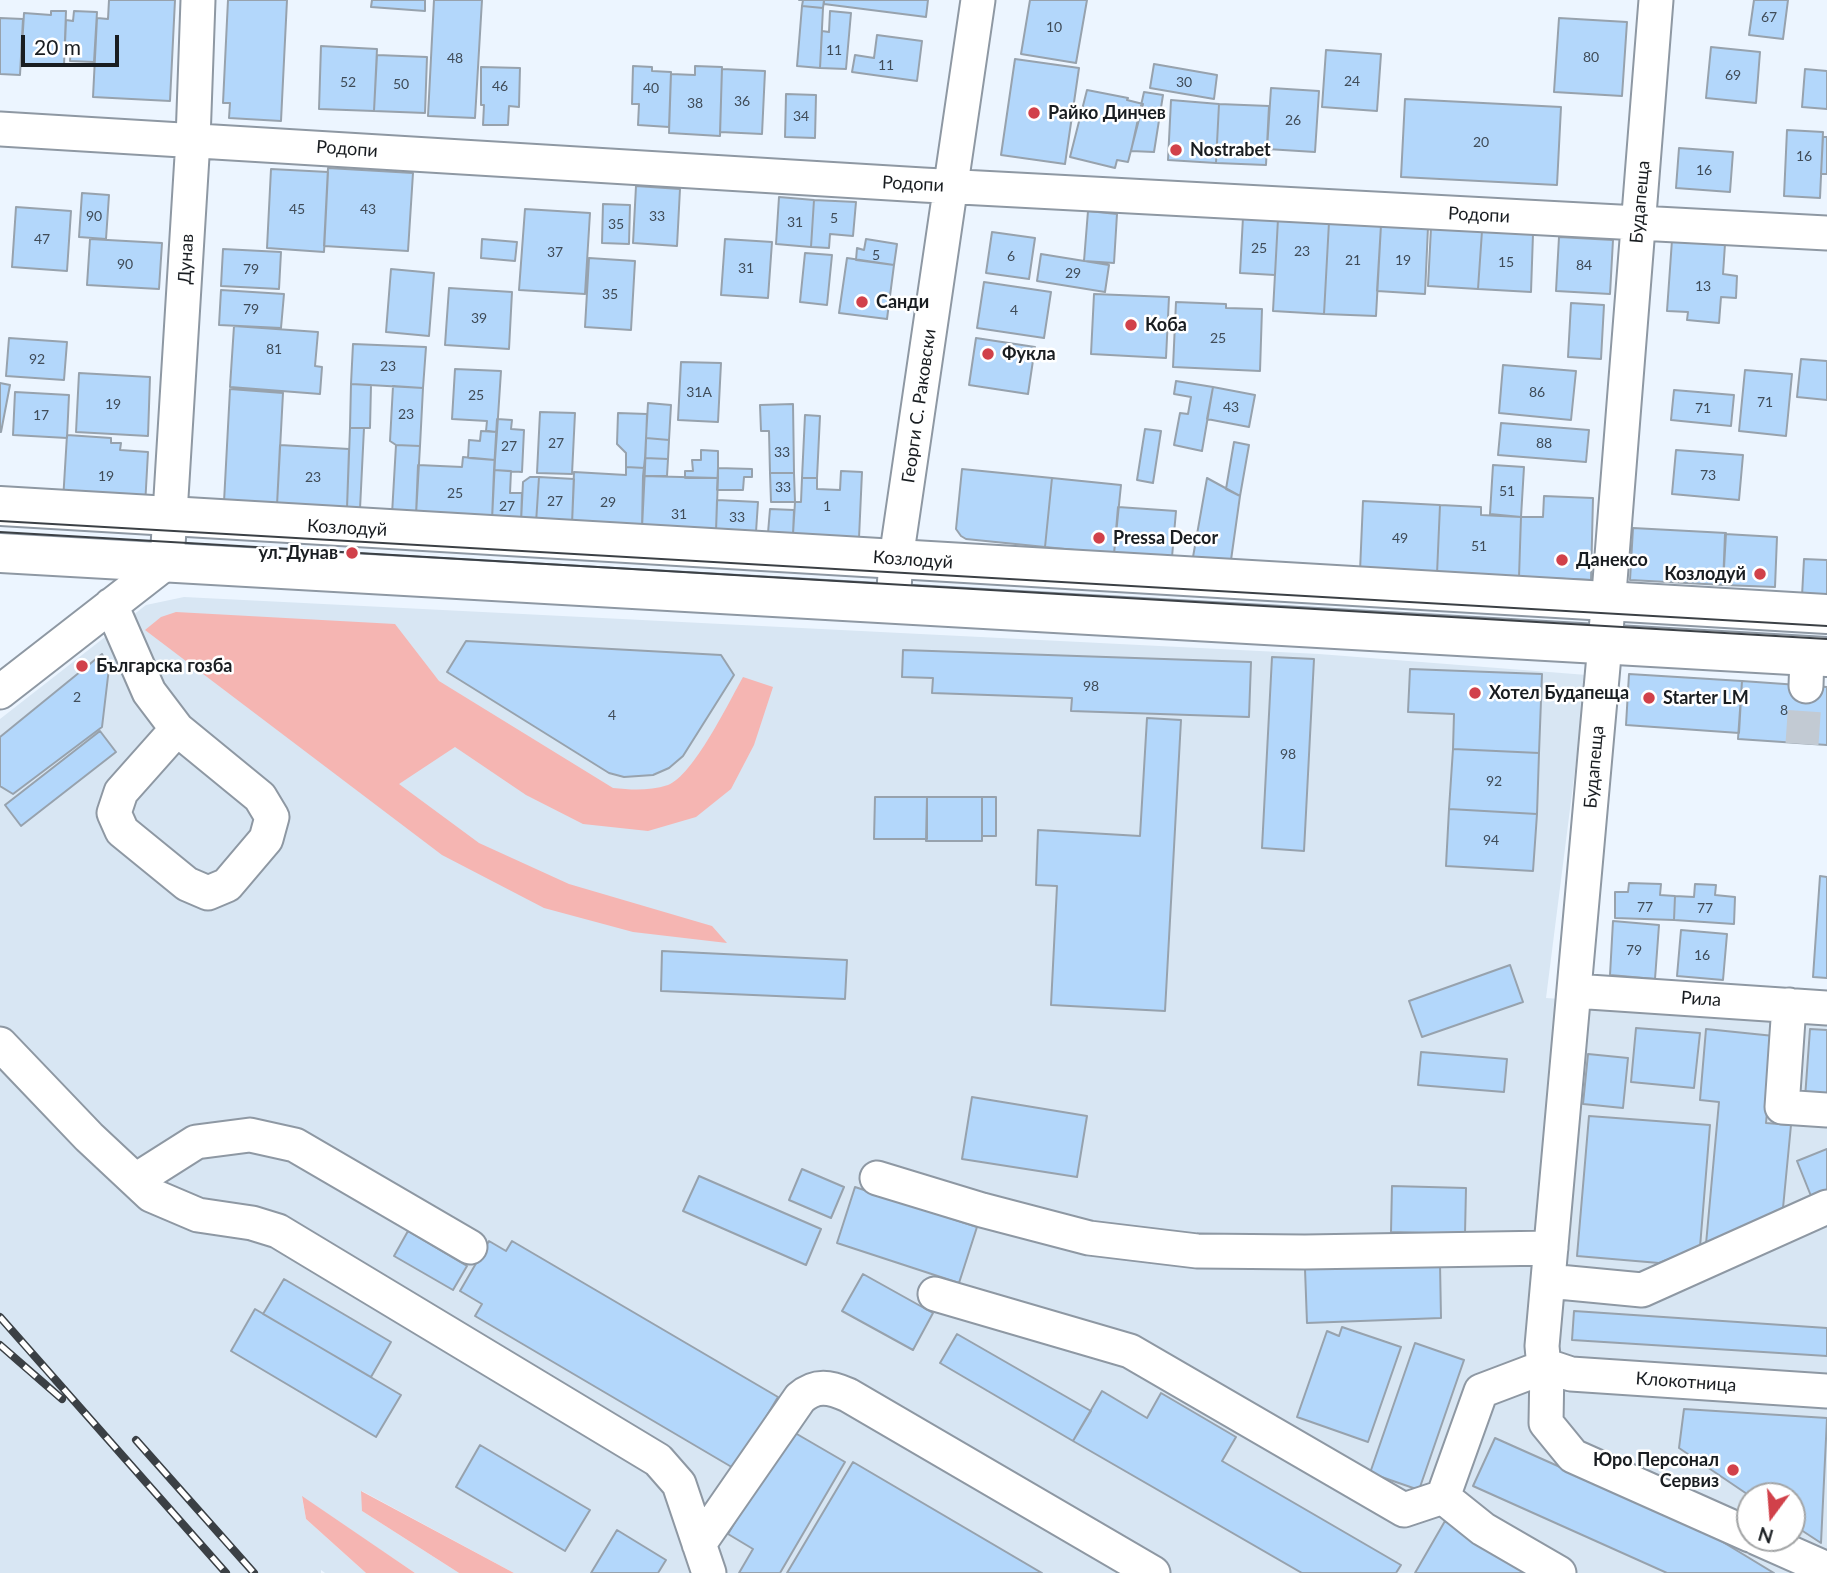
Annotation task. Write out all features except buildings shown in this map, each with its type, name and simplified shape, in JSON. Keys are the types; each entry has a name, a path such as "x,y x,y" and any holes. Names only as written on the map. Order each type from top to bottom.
{"main road":[{"name":"Козлодуй","path":"0,506 1827,614"},
{"path":"0,553 1605,644 1813,666"}],"street":[{"name":"Дунав","path":"167,562 193,140 198,0"},
{"name":"Георги С. Раковски","path":"893,604 896,559 978,0"},
{"name":"Будапеща","path":"1656,0 1605,644 1542,1346 1547,1366 1546,1423 1573,1455 1736,1529"},
{"name":"Родопи","path":"0,129 950,186 1827,233"},
{"path":"0,692 167,562"},
{"path":"111,605 149,692 177,729 260,797 272,817 266,839 227,885 208,893 187,884 122,831 114,813 121,792 177,729"},
{"name":"Рила","path":"1574,991 1827,1008"},
{"path":"1789,1005 1782,1107 1827,1110"},
{"path":"0,1044 89,1137 151,1195 198,1215 252,1223 278,1231 658,1460 679,1484 704,1559"},
{"path":"136,1181 196,1142 250,1135 295,1145 470,1247"},
{"path":"877,1178 982,1210 1089,1238 1198,1251 1551,1248"},
{"path":"1548,1281 1642,1290 1827,1207"},
{"path":"935,1294 1130,1351 1404,1510 1443,1497"},
{"path":"1443,1497 1481,1391 1547,1366"},
{"name":"Клокотница","path":"1547,1366 1571,1374 1827,1391"},
{"path":"704,1559 800,1398 808,1390 831,1388 848,1395 1153,1573"},
{"path":"1443,1497 1483,1529 1559,1573"},
{"path":"1789,1552 1827,1569"}],"shaded area":[{"path":"184,597 1319,654 1587,675 1546,998 1827,1017 1827,1573 514,1573 362,1491 362,1511 459,1573 415,1573 302,1497 306,1519 366,1573 325,1573 321,1570 321,1573 0,1573 0,719 146,605"},
{"path":"176,612 395,624 439,681 613,788 654,788 668,785 678,779 710,737 743,677 773,687 754,745 731,789 696,817 648,831 583,824 526,795 455,747 399,784 479,843 569,884 712,926 727,943 633,932 544,908 442,855 145,630 161,617"},
{"path":"361,1491 514,1573 459,1573 362,1511"},
{"path":"302,1496 415,1573 366,1573 306,1519"}],"tunnel":[{"path":"1802,744 1806,686"}],"tram line":[{"path":"0,521 1827,626"},
{"path":"0,532 1827,639"}],"railway":[{"path":"0,1317 226,1573"},
{"path":"0,1345 62,1399"},
{"path":"136,1440 254,1573"}],"place":[{"name":"Райко Динчев","path":"1034,113"},
{"name":"Nostrabet","path":"1176,150"},
{"name":"Санди","path":"862,302"},
{"name":"Коба","path":"1131,325"},
{"name":"Фукла","path":"988,354"},
{"name":"Pressa Decor","path":"1099,538"},
{"name":"ул. Дунав","path":"352,553"},
{"name":"Данексо","path":"1562,560"},
{"name":"Козлодуй","path":"1760,574"},
{"name":"Българска гозба","path":"82,666"},
{"name":"Хотел Будапеща","path":"1475,693"},
{"name":"Starter LM","path":"1649,698"},
{"name":"Юро Персонал Сервиз","path":"1733,1470"}]}
